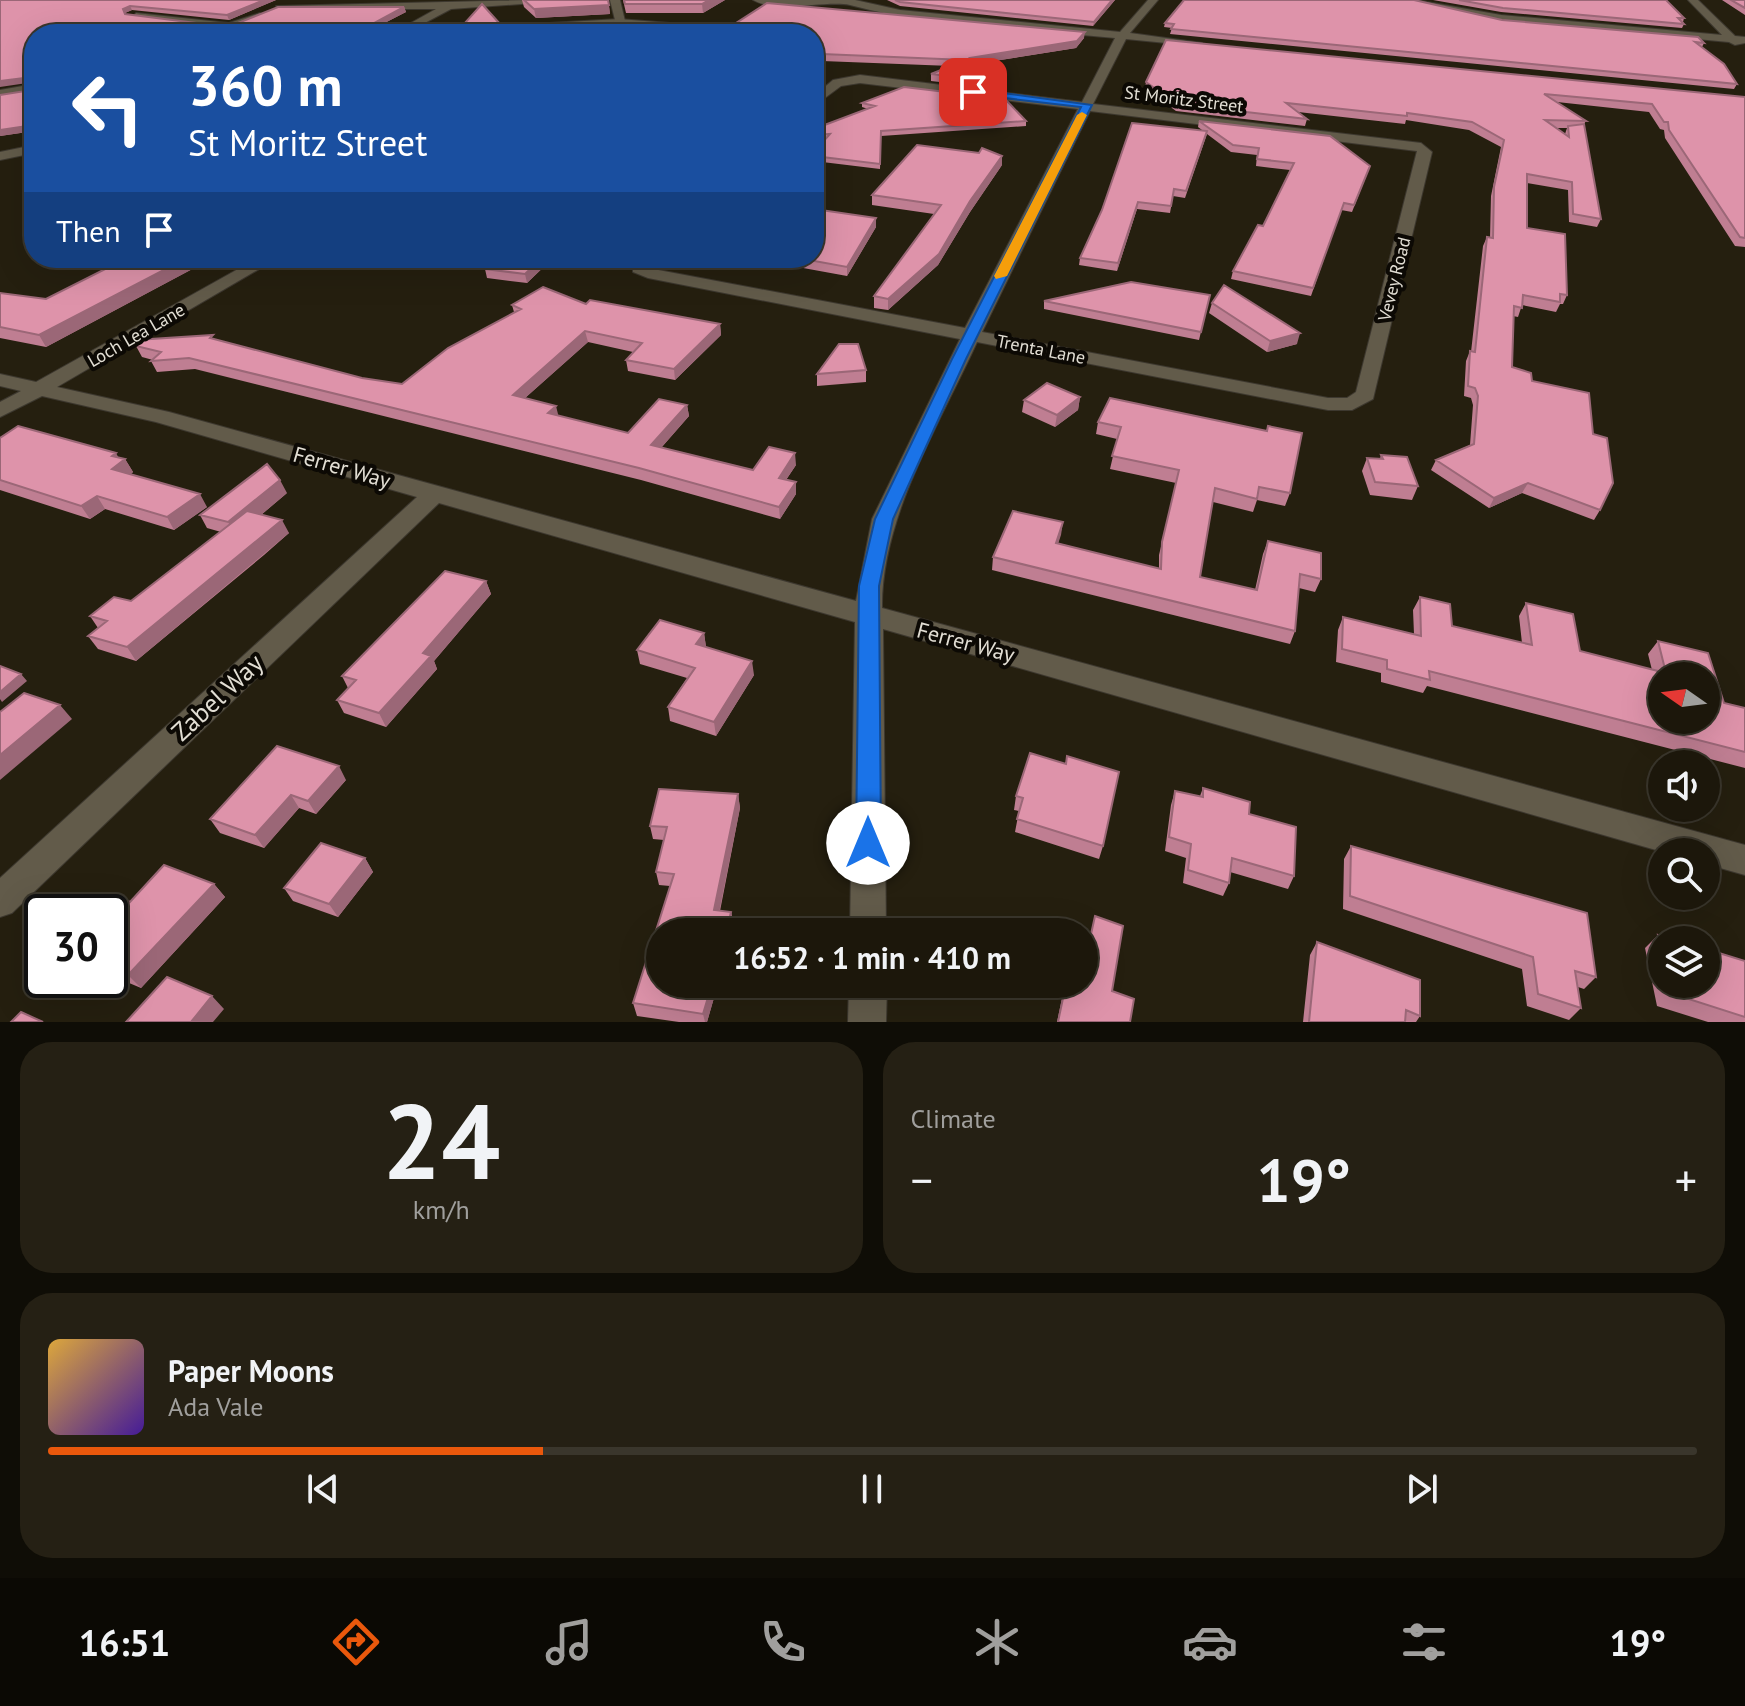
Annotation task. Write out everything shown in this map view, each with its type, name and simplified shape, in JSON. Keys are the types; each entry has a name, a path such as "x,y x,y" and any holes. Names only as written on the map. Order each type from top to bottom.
{"street":[{"path":"235,24 286,3 571,0"},
{"path":"615,0 619,22 616,24"},
{"path":"758,0 812,4 850,1 886,12 1208,44"},
{"path":"868,918 872,615 869,586 884,519 971,335 1123,35 1153,0"},
{"path":"1400,0 1501,18 1745,40"},
{"path":"1693,0 1745,52"},
{"path":"414,24 451,3"},
{"path":"132,16 210,24"},
{"name":"St Moritz Street","path":"824,94 848,79 1421,147"},
{"path":"0,94 24,90"},
{"name":"Vevey Road","path":"1352,404 1366,395 1425,152 1421,147"},
{"path":"0,156 24,151"},
{"name":"Loch Lea Lane","path":"0,411 252,268"},
{"name":"Trenta Lane","path":"644,268 648,273 1328,404 1352,404"},
{"name":"Ferrer Way","path":"0,380 161,417 1745,860"},
{"name":"Zabel Way","path":"0,901 435,493"},
{"path":"867,1022 868,998"}],"lane":[{"path":"572,24 658,24"}],"building":[{"path":"0,0 264,0 227,15 130,6 123,9 125,14 204,24 24,24 24,78 0,81"},
{"path":"524,0 608,0 609,5 534,9"},
{"path":"624,0 709,0 702,4 625,4"},
{"path":"895,0 1112,0 1094,22"},
{"path":"1184,0 1414,0 1502,20 1698,37 1704,43 1695,42 1724,64 1737,84 1171,29 1174,24 1165,23"},
{"path":"1459,0 1666,0 1684,18 1678,18 1684,24 1503,8"},
{"path":"1731,0 1745,0 1745,8"},
{"path":"767,3 1085,32 1077,41 970,58 991,81 931,74 966,60 824,54 824,24 734,24"},
{"path":"482,4 500,24 464,24"},
{"path":"278,7 404,7 373,24 236,24"},
{"path":"1166,40 1745,97 1745,238 1740,237 1669,130 1668,122 1664,122 1652,104 1544,94 1586,121 1545,120 1569,137 1568,126 1584,124 1601,219 1573,214 1572,182 1527,174 1527,228 1565,234 1567,295 1560,294 1560,302 1523,295 1522,308 1514,306 1512,367 1531,373 1532,381 1589,393 1593,434 1607,438 1613,483 1600,510 1528,483 1494,498 1436,460 1474,444 1478,396 1475,388 1468,386 1470,351 1475,352 1487,237 1493,238 1494,187 1504,140 1472,122 1407,113 1407,116 1286,103 1307,119 1177,104 1146,82"},
{"path":"904,87 1005,99 1026,121 881,131 880,164 824,157 824,141 830,134 824,134 824,125 875,106 862,103"},
{"path":"24,91 24,126 0,130 0,95"},
{"path":"1199,121 1330,136 1370,166 1354,205 1344,203 1313,288 1233,271 1258,225 1263,226 1294,163 1257,159 1259,148 1233,145"},
{"path":"1132,123 1207,131 1186,191 1174,189 1171,206 1138,202 1118,263 1080,258 1102,210"},
{"path":"917,145 979,153 982,148 1002,156 970,201 939,254 888,299 874,296 941,205 872,195"},
{"path":"824,210 876,218 847,267 824,263"},
{"path":"107,268 168,268 39,335 0,327 0,293 46,299"},
{"path":"486,268 531,268 525,274"},
{"path":"1131,282 1210,295 1201,332 1044,301"},
{"path":"1224,285 1300,333 1270,341 1212,303"},
{"path":"543,287 586,304 590,300 720,324 674,369 626,360 642,343 585,331 513,395 556,406 548,413 628,433 659,399 687,405 651,445 753,470 769,447 795,453 779,478 796,482 779,507 639,468 189,358 151,361 161,352 136,346 136,340 213,335 210,338 362,378 402,384 448,348 521,309 512,305"},
{"path":"839,344 858,344 866,370 817,374"},
{"path":"1047,383 1080,397 1057,415 1024,400"},
{"path":"1110,398 1267,431 1268,426 1302,433 1290,493 1259,487 1257,499 1215,488 1200,577 1257,590 1268,541 1321,553 1321,579 1300,574 1295,631 993,557 1013,511 1063,522 1056,543 1161,569 1162,542 1179,470 1112,456 1121,427 1098,422"},
{"path":"18,426 116,453 112,456 125,459 112,469 200,494 167,517 97,496 81,506 0,480 0,438"},
{"path":"1381,455 1407,457 1418,486 1375,482 1367,458 1383,459"},
{"path":"267,464 280,480 228,522 200,515"},
{"path":"247,511 282,520 127,647 88,636 107,621 90,616 114,597 131,601"},
{"path":"445,571 486,581 423,653 431,656 379,713 337,700 356,680 342,676"},
{"path":"1420,597 1450,604 1452,626 1532,645 1526,603 1573,614 1580,651 1648,668 1648,727 1429,671 1430,680 1387,669 1387,660 1342,649 1343,617 1421,636"},
{"path":"660,620 704,633 696,644 752,661 714,722 668,707 695,668 637,650"},
{"path":"1658,641 1708,653 1711,662 1663,662"},
{"path":"0,666 21,674 0,692"},
{"path":"1720,690 1724,703 1745,708 1745,752 1675,734 1720,734"},
{"path":"24,693 60,705 0,755 0,712"},
{"path":"277,746 339,766 308,801 291,795 255,835 210,819"},
{"path":"1030,753 1066,764 1067,756 1119,772 1103,846 1017,819 1023,798 1016,796"},
{"path":"1203,788 1250,802 1249,814 1296,827 1294,876 1232,858 1229,883 1188,870 1191,844 1169,837 1175,791 1203,797"},
{"path":"659,789 738,794 714,910 731,912 730,918 660,918 674,874 656,872 667,827 650,826"},
{"path":"321,843 365,858 329,904 284,888"},
{"path":"1351,846 1587,913 1596,977 1575,971 1581,1008 1538,994 1533,957 1350,896"},
{"path":"164,865 214,884 128,975 130,902"},
{"path":"1095,916 1123,926 1112,991 1134,999 1130,1022 1058,1022 1063,998 1098,998 1098,918"},
{"path":"1317,942 1420,980 1420,1016 1406,1010 1405,1022 1309,1022"},
{"path":"1720,953 1745,961 1745,1017 1686,998 1720,998"},
{"path":"646,962 646,998 708,998 703,1014 633,1003"},
{"path":"167,977 212,996 191,1022 126,1022"},
{"path":"21,1012 43,1022 11,1022"}],"slow traffic":[{"path":"1001,276 1082,115"}],"route":[{"path":"868,843 872,615 869,586 884,519 959,359 1087,105 973,92"}]}
